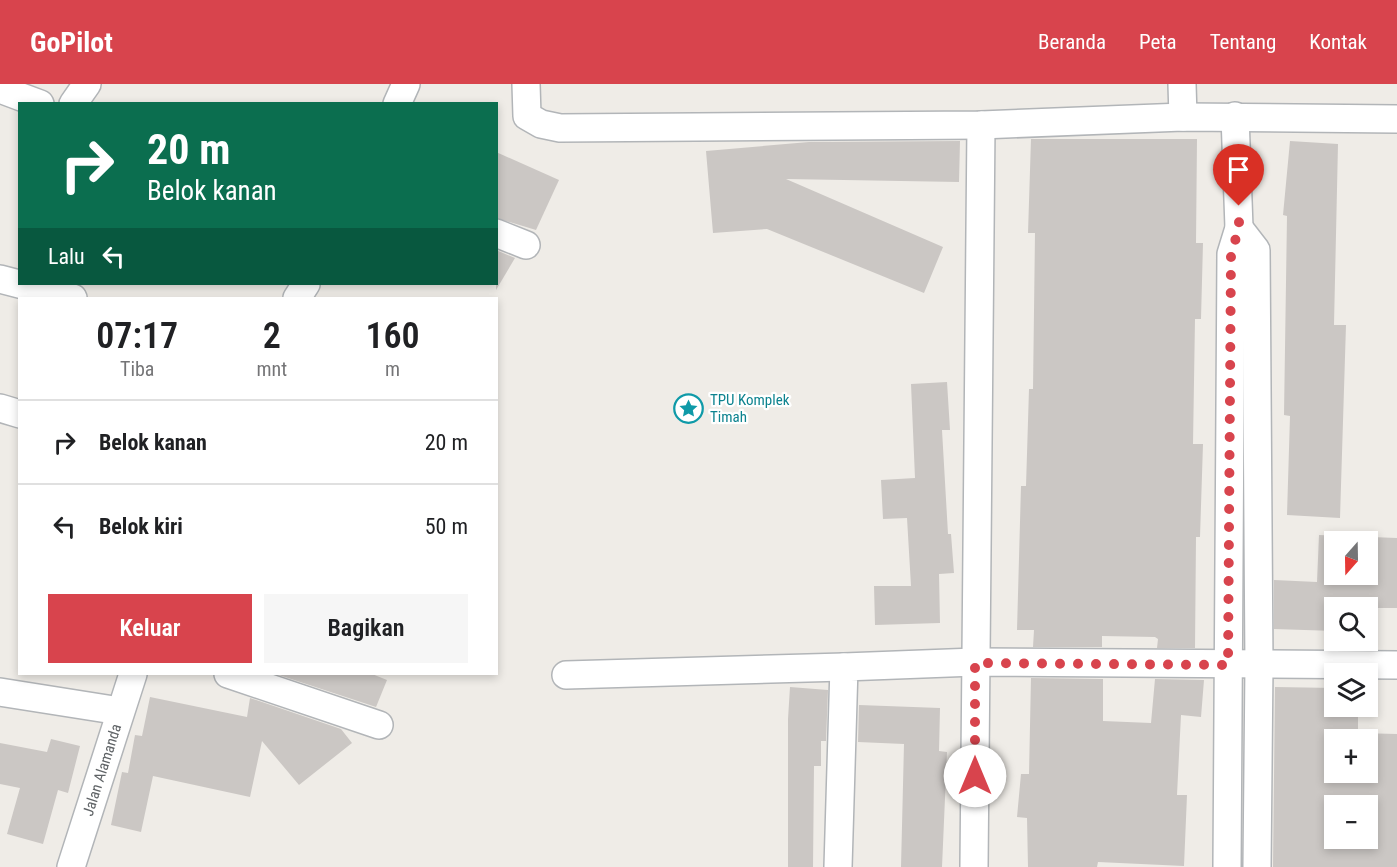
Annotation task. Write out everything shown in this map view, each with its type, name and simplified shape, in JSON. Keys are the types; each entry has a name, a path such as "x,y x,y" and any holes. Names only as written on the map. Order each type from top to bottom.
{"street":[{"path":"74,102 87,84"},
{"path":"398,102 406,84"},
{"path":"526,84 527,116 541,124 560,128 981,125 1183,117 1397,118"},
{"path":"1182,84 1183,117"},
{"path":"0,89 35,102"},
{"path":"1227,867 1231,254 1239,228 1235,117"},
{"path":"974,867 981,125"},
{"path":"1239,228 1256,250 1259,665 1257,867"},
{"path":"498,234 526,245"},
{"path":"0,279 18,284"},
{"path":"23,285 69,297"},
{"path":"0,408 18,413"},
{"path":"566,675 975,663 1397,665"},
{"path":"838,867 844,667"},
{"name":"Jalan Alamanda","path":"71,867 133,675"},
{"path":"231,675 379,725"},
{"path":"0,692 120,711"}],"building":[{"path":"1031,139 1197,139 1196,243 1203,243 1201,319 1195,319 1193,444 1203,444 1200,537 1196,537 1195,648 1157,648 1158,639 1155,637 1102,636 1102,647 1033,647 1034,630 1017,630 1021,486 1026,486 1029,389 1033,389 1035,233 1028,233"},
{"path":"960,141 959,182 786,179 943,247 924,293 767,229 713,233 706,151 809,142"},
{"path":"1290,141 1338,144 1334,325 1346,325 1340,518 1287,515 1290,416 1284,415 1287,216 1283,215"},
{"path":"498,153 559,180 536,230 498,219"},
{"path":"498,251 515,258 496,290 496,285 498,285"},
{"path":"947,382 950,430 942,430 948,534 951,534 954,573 939,574 940,623 875,625 874,586 911,586 907,518 883,519 881,480 915,478 911,384"},
{"path":"1319,535 1324,535 1324,585 1378,585 1378,537 1397,538 1397,608 1378,608 1378,597 1324,597 1324,631 1274,629 1274,580 1317,582"},
{"path":"279,675 374,675 387,680 376,707"},
{"path":"1031,678 1103,679 1103,721 1151,723 1155,679 1204,680 1201,717 1181,715 1177,795 1187,795 1184,866 1098,862 1097,867 1028,867 1027,818 1017,817 1021,774 1029,774"},
{"path":"790,687 828,690 826,741 821,741 821,766 814,766 813,867 788,867"},
{"path":"1275,687 1324,688 1324,717 1358,717 1358,729 1324,729 1324,783 1378,783 1378,734 1397,734 1397,867 1273,867"},
{"path":"150,697 247,717 250,698 341,729 352,743 299,785 262,741 250,797 153,776 141,832 111,825 122,772 128,773 135,735 142,736"},
{"path":"859,705 940,708 939,751 947,752 942,867 901,867 904,744 858,742"},
{"path":"51,739 80,746 68,793 58,790 43,844 7,834 20,788 0,784 0,743 47,752"}],"place":[{"name":"TPU Komplek Timah","path":"689,409"}],"route":[{"path":"975,776 975,663 1228,665 1231,254 1239,228 1239,206"}]}
